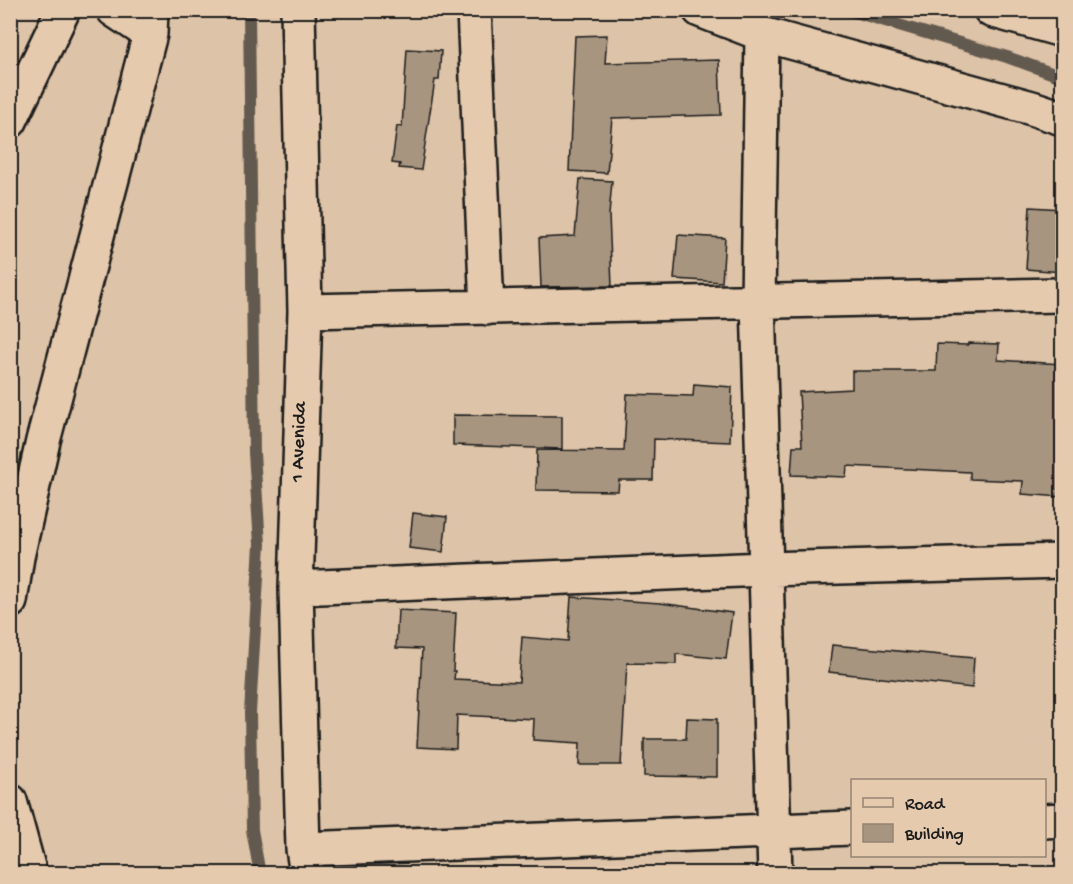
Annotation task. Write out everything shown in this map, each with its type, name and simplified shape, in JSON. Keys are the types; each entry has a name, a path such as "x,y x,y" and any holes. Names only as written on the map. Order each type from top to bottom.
{"street":[{"path":"10,121 63,10"},
{"path":"10,601 17,557 43,441 150,22 114,10"},
{"name":"1 Avenida","path":"298,10 305,310 296,588 305,861"},
{"path":"474,10 487,308"},
{"path":"700,10 762,34 1062,118"},
{"path":"991,10 1062,30"},
{"path":"762,34 758,302 775,873"},
{"path":"305,310 1062,295"},
{"path":"296,588 765,569 1062,561"},
{"path":"10,801 30,873"},
{"path":"1046,821 1062,820"},
{"path":"305,861 774,830 851,828"}],"building":[{"path":"607,35 605,63 719,60 721,115 612,118 607,173 569,171 575,36"},
{"path":"407,49 441,51 439,80 435,80 421,170 399,168 400,164 392,163 397,126 402,127"},
{"path":"580,179 612,181 609,215 612,286 541,287 539,238 575,236"},
{"path":"1030,207 1062,209 1062,272 1026,269"},
{"path":"678,235 725,238 722,282 674,279"},
{"path":"968,343 999,344 998,360 1062,364 1062,497 1022,494 1023,481 970,479 970,472 847,466 846,477 791,475 793,446 802,446 799,392 852,389 852,371 936,371 937,344 968,345"},
{"path":"694,384 732,387 730,442 654,439 653,480 619,480 618,491 536,490 537,450 624,451 627,394 693,396"},
{"path":"453,415 562,416 562,449 453,445"},
{"path":"413,513 447,517 443,552 409,548"},
{"path":"571,597 660,603 732,613 726,659 676,654 676,664 627,663 621,765 579,765 580,743 533,740 534,719 457,715 456,749 417,747 422,649 396,648 398,610 456,613 454,679 519,682 522,637 568,641"},
{"path":"832,645 974,658 972,688 829,672"},
{"path":"687,718 717,719 717,777 644,776 644,739 686,739"}],"waterway":[{"path":"249,10 254,453 260,544 250,713 252,830 260,874"},
{"path":"848,10 1007,57 1062,77"}]}
